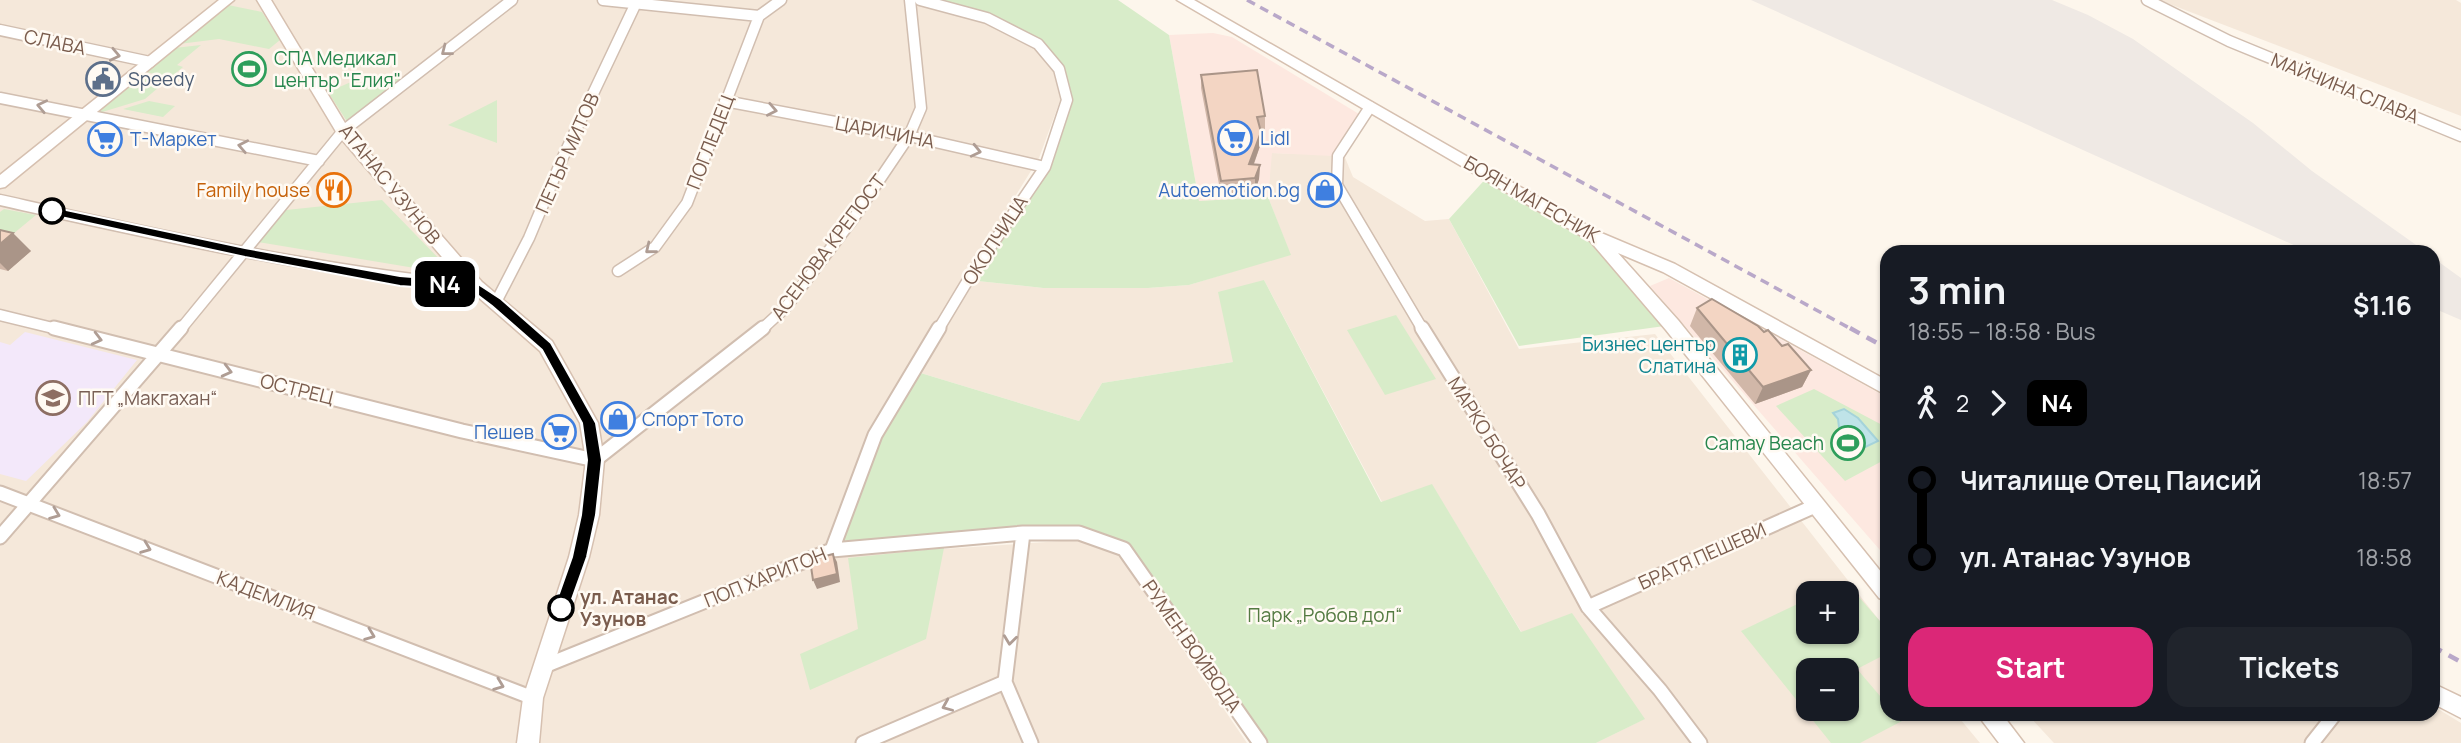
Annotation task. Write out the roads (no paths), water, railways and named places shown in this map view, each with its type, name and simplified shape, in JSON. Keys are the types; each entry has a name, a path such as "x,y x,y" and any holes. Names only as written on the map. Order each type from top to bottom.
{"street":[{"path":"0,183 227,0"},
{"name":"АТАНАС УЗУНОВ","path":"264,0 344,131 475,286 547,346 589,423 595,460 589,515 579,557 541,667 533,698 528,743"},
{"path":"0,537 160,355 344,131 512,0"},
{"path":"603,0 759,16 781,0"},
{"name":"АСЕНОВА КРЕПОСТ","path":"595,460 701,379 786,307 853,219 909,136 921,108 910,0"},
{"name":"ОКОЛЧИЦА","path":"832,550 876,435 968,280 1045,167 1067,100 1065,85 1050,57 1038,44 1000,24 920,0"},
{"name":"БОЯН МАГЕСНИК","path":"1184,0 1594,236 1669,268 1880,385"},
{"name":"МАЙЧИНА СЛАВА","path":"2147,0 2229,41 2461,136"},
{"name":"ПЕТЪР МИТОВ","path":"496,302 529,237 563,157 636,4"},
{"name":"ПОГЛЕДЕЦ","path":"618,271 655,247 687,203 759,16"},
{"name":"СЛАВА","path":"0,30 150,62"},
{"path":"0,98 319,161"},
{"name":"ЦАРИЧИНА","path":"725,101 909,136 1045,167"},
{"name":"МАРКО БОЧАР","path":"1370,107 1338,156 1337,185 1440,358 1538,514 1588,607 1660,690 1700,743"},
{"path":"0,201 400,281 475,286"},
{"path":"1594,236 1672,325 1880,585"},
{"name":"ОСТРЕЦ","path":"0,315 450,428 595,460"},
{"name":"КАДЕМЛИЯ","path":"0,493 533,698"},
{"name":"БРАТЯ ПЕШЕВИ","path":"1588,607 1815,506"},
{"path":"1023,533 1005,682 1031,743"},
{"name":"ПОП ХАРИТОН","path":"541,667 832,550 1023,533 1079,533 1124,549"},
{"name":"РУМЕН ВОЙВОДА","path":"1124,549 1260,743"},
{"path":"863,743 1005,682"},
{"path":"2440,696 2461,708"},
{"path":"1994,721 2013,743"},
{"path":"2312,743 2329,721"}],"water":[{"path":"1844,409 1858,418 1878,441 1861,449 1839,427 1838,419 1833,413"}],"railway":[{"path":"1247,0 1853,330"},
{"path":"1850,328 1880,345"},
{"path":"2440,650 2461,662"}],"place":[{"name":"СПА Медикaл център \"Елия\"","path":"249,69"},
{"name":"Speedy","path":"103,79"},
{"name":"Lidl","path":"1235,138"},
{"name":"Т-Маркет","path":"105,139"},
{"name":"Family house","path":"334,190"},
{"name":"Autoemotion.bg","path":"1325,190"},
{"name":"Бизнес център Слатина","path":"1740,355"},
{"name":"ПГТ „Макгахан“","path":"53,398"},
{"name":"Спорт Тото","path":"618,419"},
{"name":"Пешев","path":"559,432"},
{"name":"Camay Beach","path":"1848,443"},
{"name":"ул. Атанас Узунов","path":"561,608"}],"park label":[{"name":"Парк „Робов дол“","path":"1325,615"}]}
